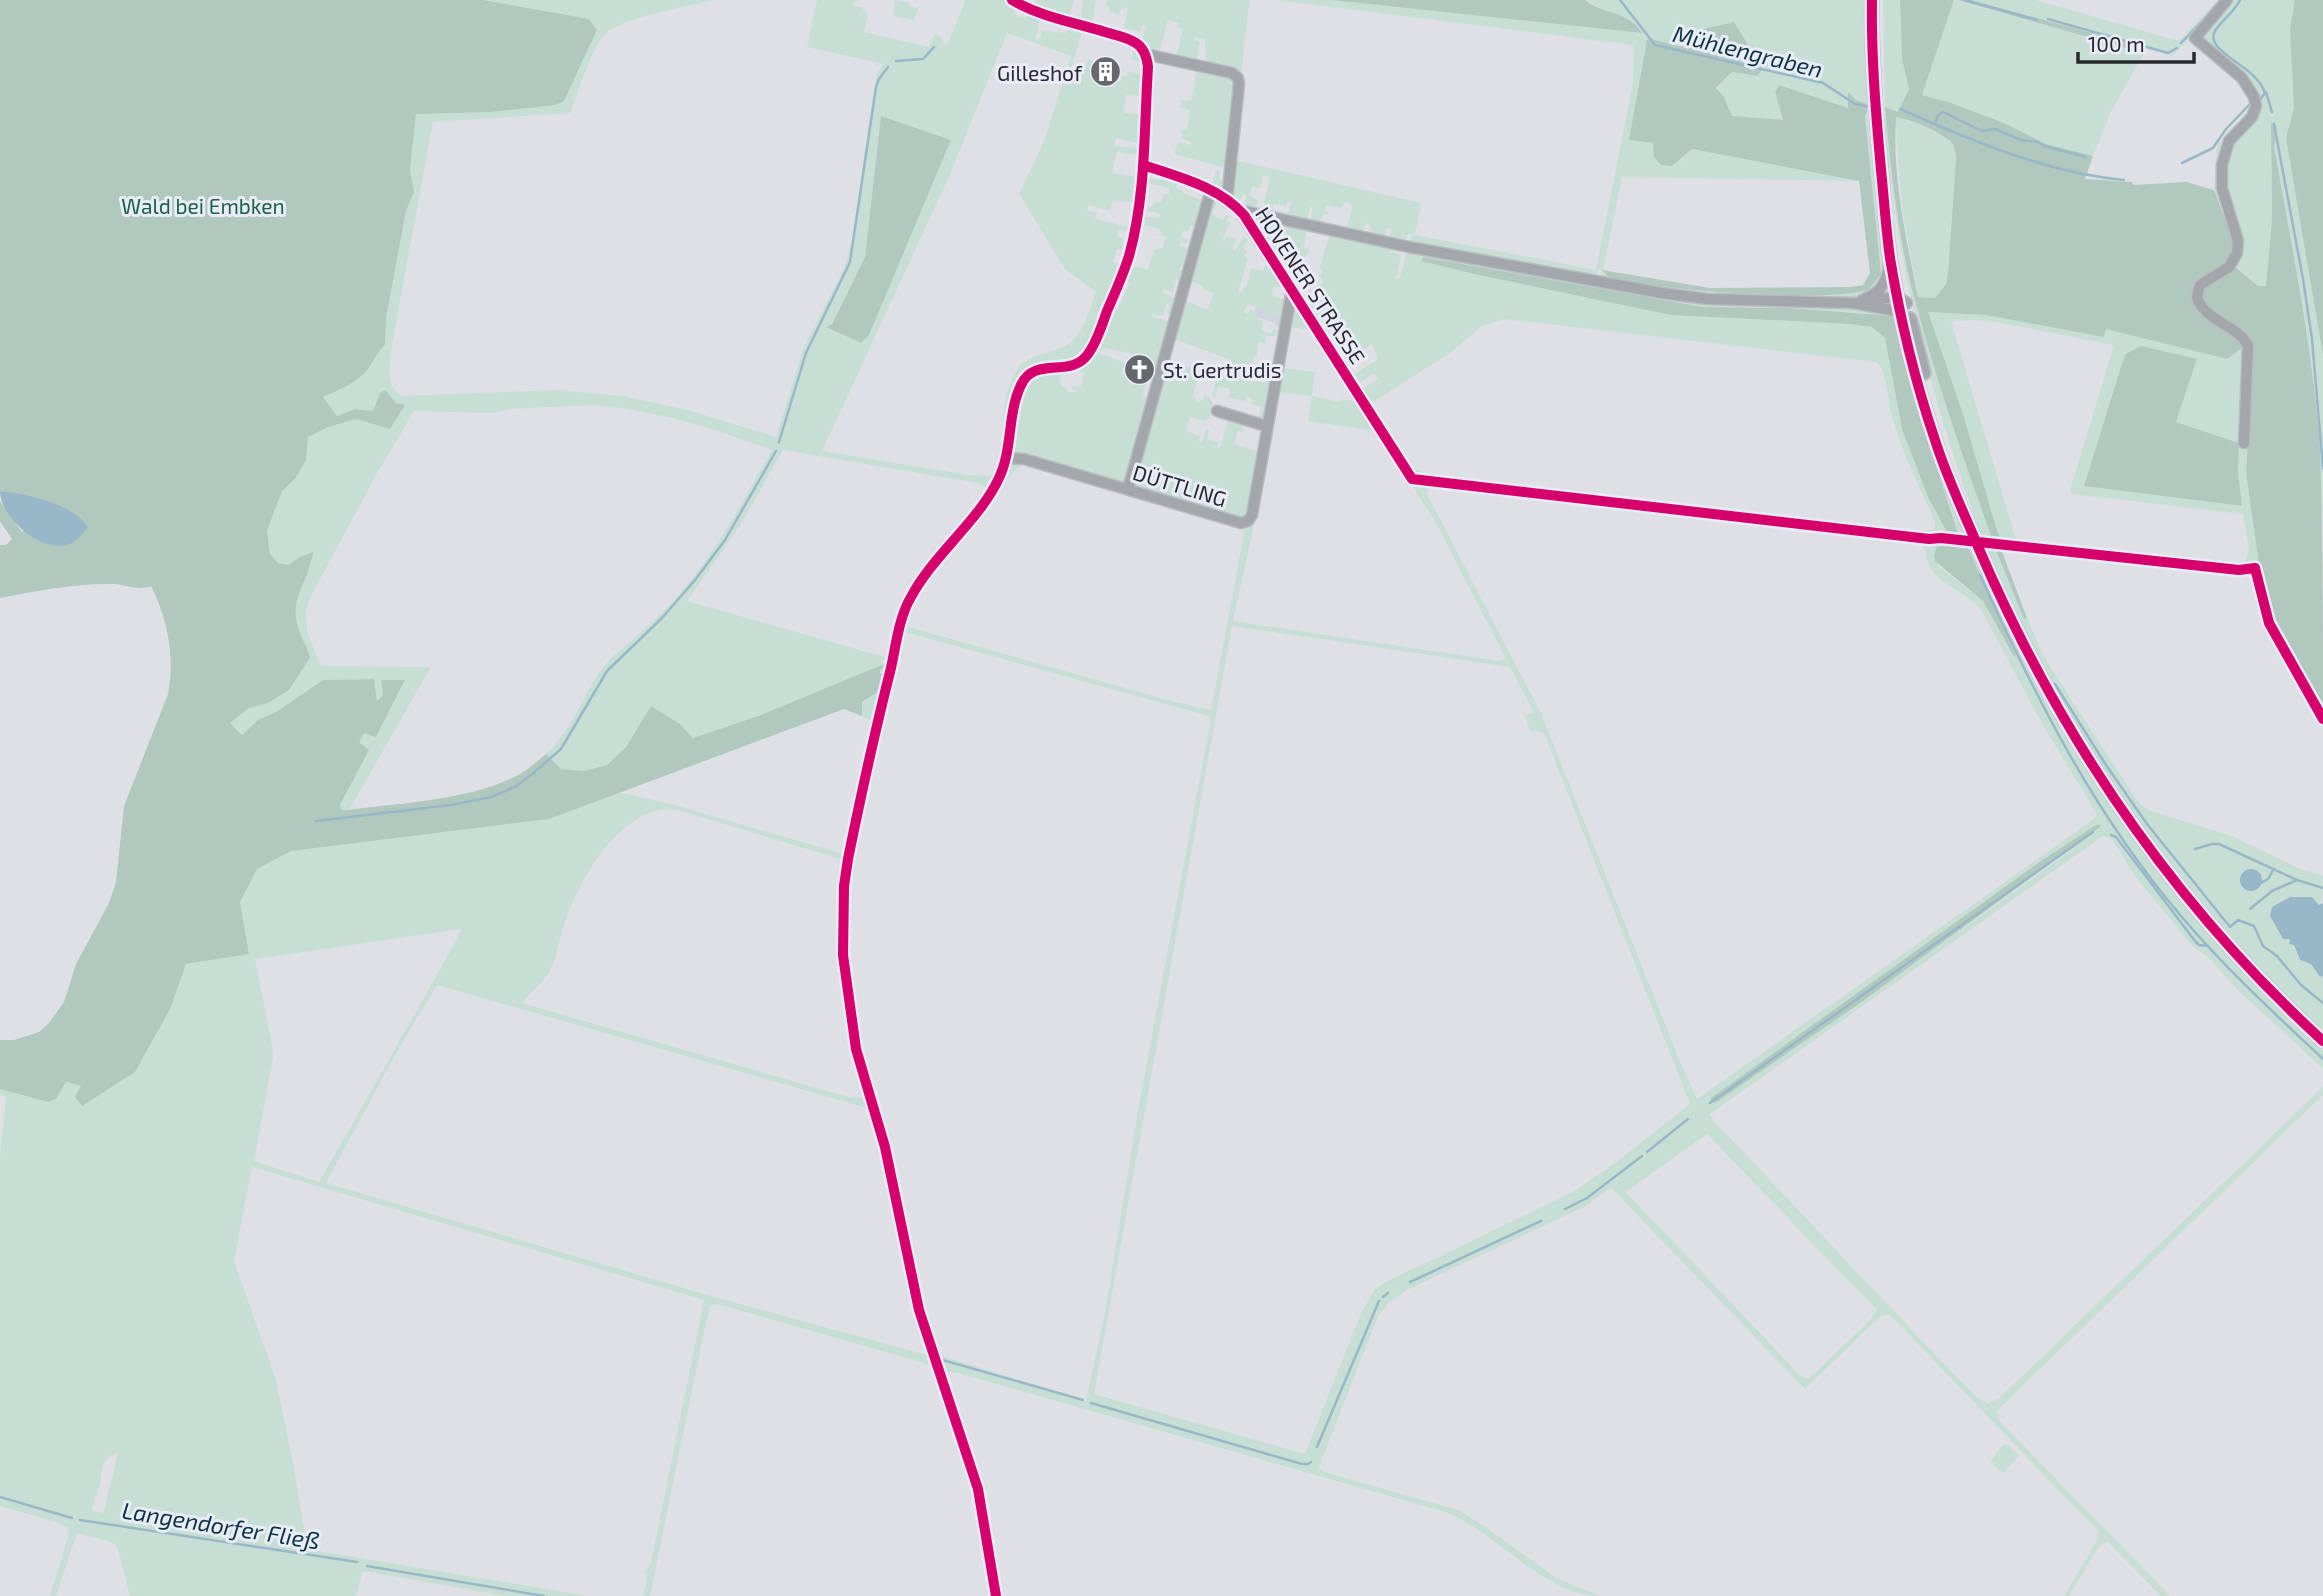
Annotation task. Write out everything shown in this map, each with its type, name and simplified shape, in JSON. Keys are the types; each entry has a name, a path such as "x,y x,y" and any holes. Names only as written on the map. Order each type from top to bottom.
{"main road":[{"path":"1872,0 1876,116 1890,255 1902,302"},
{"path":"1882,174 1911,358 1935,442 1952,489 2002,602 2054,702 2131,824 2218,934 2265,985 2323,1041"}],"street":[{"path":"996,1596 978,1489 919,1310 884,1146 860,1068 842,936 848,859 868,762 906,607 917,587 999,478 1006,458 1015,403 1026,377 1041,368 1075,365 1085,359 1128,257 1143,165 1148,67 1145,54 1138,45 1129,40 1043,16 1012,0"},
{"path":"2228,0 2195,38 2242,78 2254,97 2255,110 2232,138 2223,160 2222,188 2238,238 2237,253 2229,267 2200,285 2197,298 2203,308 2240,335 2248,345 2244,443"},
{"path":"1145,54 1232,73 1238,78 1227,200"},
{"name":"HOVENER STRASSE","path":"1143,165 1211,190 1239,210 1363,401"},
{"path":"1128,489 1211,190"},
{"path":"1239,210 1409,247 1596,282 1707,299 1857,302 1889,309 1902,302"},
{"path":"1857,302 1874,295 1885,280 1890,255"},
{"name":"DÜTTLING","path":"1006,458 1024,459 1241,523 1246,522 1252,515 1292,289"},
{"path":"1217,411 1266,426"}],"shaded area":[{"path":"1256,307 1283,318 1281,328 1257,317"}],"green space":[{"name":"Wald bei Embken","path":"0,0 483,0 589,19 597,30 564,101 555,105 491,112 416,114 410,170 414,192 406,211 386,318 385,345 358,378 323,397 337,416 355,409 373,411 380,393 385,390 396,403 405,405 390,429 356,419 328,427 308,437 306,460 295,479 282,491 267,531 270,554 278,563 288,565 314,552 296,605 296,621 310,658 289,690 268,703 249,708 230,723 242,735 258,720 276,712 323,680 374,679 377,701 383,695 381,680 405,680 376,737 364,733 359,742 369,750 340,805 341,810 348,810 437,799 481,790 520,774 546,754 561,769 583,771 607,765 626,747 651,706 680,724 693,738 761,715 879,666 885,666 880,670 880,673 883,673 881,690 862,702 862,716 844,709 549,819 291,851 257,869 240,902 249,954 186,964 171,1007 135,1072 82,1106 75,1097 81,1086 66,1082 56,1099 48,1102 0,1089 0,1040 14,1040 39,1032 49,1023 64,1002 76,964 109,903 116,882 124,806 168,694 171,667 166,625 151,586 142,588 114,584 86,585 0,598 0,545 6,545 12,539 0,521 0,501 22,532 60,507 0,491"},
{"path":"483,0 713,0 640,18 613,28 605,34 590,60 570,113 433,122 391,350 391,381 401,396 557,390 623,396 688,410 776,437 804,347 844,269 852,240 875,85 878,71 884,64 807,47 817,0 855,0 854,6 864,8 862,10 868,14 864,32 929,47 935,34 947,45 966,0 1003,0 1016,9 1013,12 1020,18 1026,18 1029,14 1040,19 1035,40 1040,39 1042,30 1057,33 1059,28 1060,32 1066,33 1068,27 1060,24 1083,29 1071,69 1084,71 1088,59 1093,60 1092,74 1096,62 1104,64 1106,61 1114,63 1114,66 1120,69 1119,75 1126,77 1128,71 1139,74 1141,64 1141,96 1126,95 1124,113 1140,114 1137,143 1116,138 1114,146 1136,148 1139,155 1117,152 1112,173 1137,177 1134,202 1113,201 1110,211 1089,205 1087,210 1097,213 1095,219 1130,227 1130,230 1118,230 1117,236 1123,238 1122,250 1117,249 1113,262 1122,265 1108,291 1111,296 1096,334 1079,359 1072,363 1036,368 1019,382 999,473 991,479 987,492 908,598 891,659 881,662 889,666 883,676 880,669 885,667 879,666 761,715 693,738 680,724 651,706 626,747 607,765 583,771 561,769 546,754 566,731 608,661 658,616 693,578 729,525 772,450 673,418 594,405 509,409 494,413 414,411 375,477 306,610 307,631 321,666 431,667 349,810 341,810 340,805 369,750 358,742 364,733 376,737 405,680 381,680 383,695 377,701 374,679 323,680 276,712 258,720 242,735 229,723 249,708 268,703 289,690 310,658 298,628 295,611 314,553 300,557 288,565 278,563 270,554 267,531 282,491 295,479 305,461 308,437 328,427 356,419 390,429 404,406 389,398 385,390 380,393 373,411 355,409 337,416 323,397 358,378 385,345 386,318 406,211 414,192 410,170 416,113 491,112 554,105 564,101 597,31 588,19","holes":["1007,33 1071,56 1044,142 1019,194 1065,269 1096,292 1084,324 1077,336 1065,346 1028,360 1016,371 1006,396 999,452 991,476 968,475 822,451 949,177","1097,64 1115,68 1114,75 1122,77 1121,81 1099,79 1099,76 1094,75","881,116 951,140 869,335 861,343 826,327 831,324 865,257","783,450 978,483 986,488 906,598 888,658 687,601 740,526"]},
{"path":"895,0 910,3 909,6 916,8 920,6 914,20 893,16"},
{"path":"1037,0 1074,0 1069,18 1034,8"},
{"path":"1083,0 1096,0 1092,22 1081,20"},
{"path":"1107,0 1250,0 1234,160 1421,203 1415,235 1596,270 1632,88 1633,45 1276,0 1332,0 1641,33 1585,0 1865,0 1867,104 1849,94 1849,109 1779,85 1775,92 1783,121 1732,116 1724,97 1716,89 1732,72 1757,76 1700,30 1682,47 1652,39 1629,140 1654,143 1680,161 1692,149 1860,181 1622,177 1603,270 1610,278 1656,286 1724,292 1821,295 1868,290 1881,273 1865,115 1867,113 1885,265 1879,284 1863,296 1853,297 1693,295 1602,279 1602,270 1598,270 1595,277 1410,244 1412,234 1408,233 1406,240 1390,237 1391,229 1387,228 1385,236 1369,232 1370,224 1366,223 1363,231 1347,227 1352,208 1350,203 1345,202 1341,208 1326,205 1325,211 1329,212 1328,215 1323,214 1321,222 1311,219 1313,207 1310,207 1308,219 1288,214 1291,202 1287,201 1286,206 1274,204 1273,211 1263,209 1270,177 1263,175 1260,188 1252,187 1250,196 1258,200 1256,209 1245,203 1246,194 1240,200 1212,185 1216,171 1220,172 1219,179 1225,180 1226,168 1174,154 1178,142 1191,145 1191,142 1181,138 1182,130 1187,130 1190,110 1180,108 1181,100 1190,101 1197,62 1206,63 1205,39 1195,37 1194,40 1200,42 1197,61 1176,57 1183,29 1178,28 1179,23 1168,20 1159,53 1151,52 1142,42 1146,25 1143,25 1140,32 1126,28 1123,33 1128,7 1121,9 1118,17 1109,11"},
{"path":"1332,0 1585,0 1629,20 1642,33"},
{"path":"1883,0 1900,0 1902,59 1909,89 1898,112 1885,107"},
{"path":"1900,0 1954,0 1922,95 2004,123 2046,144 2093,156 2085,179 2132,182 2133,185 2186,182 2214,190 2233,242 2228,261 2258,286 2266,286 2272,219 2271,124 2275,122 2277,133 2274,145 2307,336 2317,412 2322,549 2323,712 2273,623 2260,572 2246,472 2254,349 2243,347 2227,359 2106,329 2104,337 1986,315 1928,312 2002,542 1993,541 1932,359 1914,297 1899,227 1885,107 1898,112 1909,89 1902,59","holes":["1896,117 1944,137 1952,143 1955,151 1948,274 1946,284 1935,298 1918,297 1905,230 1895,139"]},
{"path":"1954,0 2144,53 2110,114 2093,156 2046,144 2004,123 1922,95"},
{"path":"1957,0 1971,0 2146,48 2144,53"},
{"path":"1971,0 2036,0 2179,41 2218,0 2225,0 2172,56"},
{"path":"2230,0 2323,0 2323,527 2320,449 2311,365 2274,144 2277,133 2275,123 2271,166 2272,219 2266,286 2258,286 2228,260 2233,242 2214,190 2217,145 2251,110 2252,101 2243,73 2208,48 2205,40 2207,30"},
{"path":"2295,0 2323,0 2323,355 2286,138 2294,108 2290,29"},
{"path":"1734,22 1763,69 1757,76 1732,72 1716,88 1724,97 1732,116 1783,120 1775,92 1779,85 1848,108 1848,92 1856,100 1867,104 1865,116 1881,274 1868,290 1821,295 1724,292 1656,286 1610,278 1602,270 1710,288 1851,287 1863,285 1870,273 1859,181 1692,149 1672,166 1661,165 1654,157 1653,143 1629,140 1647,40 1682,47 1700,30"},
{"path":"1134,47 1137,53 1140,62 1131,59"},
{"path":"881,116 951,140 869,335 861,343 826,327 832,324 865,257"},
{"path":"1895,116 1935,132 1949,141 1955,150 1948,274 1946,284 1935,298 1918,297 1902,209"},
{"path":"1884,119 1914,298 1951,420 1993,541 1983,540 1932,385 1897,226"},
{"path":"1161,176 1178,182 1176,188 1205,202 1196,230 1191,225 1188,232 1182,231 1181,237 1188,240 1186,244 1181,242 1179,245 1191,251 1189,258 1185,255 1189,260 1187,269 1183,265 1179,269 1185,275 1183,281 1176,279 1173,292 1164,289 1162,293 1178,299 1172,315 1167,314 1170,304 1167,303 1163,316 1152,314 1152,317 1172,322 1157,373 1132,357 1133,354 1104,348 1099,350 1102,334 1113,308 1118,309 1130,282 1125,281 1127,274 1133,275 1129,269 1136,266 1147,270 1155,249 1162,248 1166,237 1139,230 1161,235 1162,233 1140,220 1140,216 1159,218 1160,214 1148,211 1148,207 1153,207 1154,202 1161,203 1161,194 1171,195 1170,188 1148,183 1149,178 1159,180"},
{"path":"1212,200 1217,203 1212,214 1223,220 1226,215 1229,216 1227,221 1230,223 1222,240 1225,241 1230,232 1229,236 1236,239 1232,248 1235,251 1244,236 1248,241 1243,248 1247,251 1244,256 1248,259 1238,292 1242,293 1246,287 1252,268 1263,271 1265,265 1272,266 1287,291 1284,291 1284,287 1273,287 1272,296 1287,300 1283,318 1248,304 1244,312 1256,312 1259,319 1264,321 1261,330 1271,334 1274,328 1277,331 1276,336 1267,336 1265,343 1258,342 1257,357 1254,356 1253,363 1248,366 1256,368 1253,369 1251,380 1265,383 1266,376 1273,373 1265,416 1254,419 1255,415 1259,416 1262,407 1252,404 1253,400 1247,395 1245,401 1230,398 1229,389 1219,386 1214,399 1212,395 1216,380 1204,378 1197,382 1193,395 1198,403 1205,397 1204,394 1209,397 1213,404 1210,417 1205,421 1190,417 1186,431 1200,436 1199,441 1202,442 1206,429 1210,430 1207,439 1219,443 1217,447 1220,447 1229,418 1256,426 1244,425 1242,432 1238,431 1234,444 1256,451 1261,440 1250,515 1244,521 1132,486 1166,361 1225,378 1231,360 1174,339 1185,300 1207,310 1214,294 1190,281"},
{"path":"1256,217 1307,228 1304,248 1309,249 1307,255 1285,270 1281,264 1288,259 1280,263 1254,221"},
{"path":"1330,233 1401,249 1400,252 1391,251 1390,254 1393,252 1401,256 1396,278 1399,279 1408,250 1684,301 1727,305 1844,307 1868,309 1891,316 1789,308 1702,307 1422,257 1422,261 1474,274 1671,315 1851,324 1872,327 1885,338 1902,429 1928,497 1952,543 1941,544 1939,567 1983,601 2013,657 2016,655 1967,545 1970,545 2038,689 2099,788 2203,926 2281,1011 2323,1051 2323,1069 2239,991 2208,957 2193,947 2135,876 2111,838 2103,836 1710,1114 1926,1345 1977,1397 1988,1404 1999,1398 2323,1087 2323,1095 1997,1411 1998,1419 2170,1596 2161,1596 2108,1542 2098,1548 2069,1596 2064,1596 2099,1537 2098,1531 1889,1314 1881,1316 1805,1389 1611,1188 1584,1207 1409,1289 1391,1301 1378,1316 1319,1467 1324,1472 1458,1510 1558,1579 1601,1596 1560,1586 1540,1575 1465,1521 1445,1512 947,1372 946,1377 978,1468 987,1504 1002,1596 998,1596 992,1555 944,1374 945,1365 941,1363 927,1329 863,1068 845,958 847,901 847,957 865,1069 890,1147 916,1280 939,1355 1086,1401 1106,1308 1137,1116 1211,718 905,632 854,847 847,896 848,872 901,633 911,601 1011,466 1020,462 1247,524 1265,458 1269,458 1233,621 1499,661 1506,659 1436,523 1377,431 1308,421 1312,396 1340,402 1341,399 1359,402 1361,390 1378,379 1374,373 1357,384 1352,376 1378,359 1372,344 1353,356 1349,350 1353,347 1351,343 1347,345 1340,335 1347,330 1342,322 1344,318 1332,325 1329,322 1321,327 1296,288 1299,287 1304,295 1323,282 1319,275 1323,272 1320,267","holes":["1504,319 1876,362 1884,377 1899,437 1935,522 1935,529 1921,532 1429,476 1410,466 1370,404 1450,353 1482,326","1021,465 1245,528 1211,710 909,627 906,624 910,610 922,587","1435,485 1918,540 1937,576 1981,610 2044,727 2097,817 1697,1099 1541,713 1428,496 1428,487","1232,626 1510,667 1534,713 1524,715 1530,730 1544,733 1690,1104 1573,1192 1375,1289 1361,1313 1305,1454 1094,1394","2100,825 2066,854 1863,1001 1715,1103 1711,1098 2041,861","1707,1134 1877,1310 1869,1321 1808,1379 1802,1377 1626,1192"]},
{"path":"1423,257 1702,307 1789,308 1892,316 1915,400 1959,537 1949,536 1928,497 1902,429 1885,338 1872,327 1671,315 1474,274 1421,261"},
{"path":"1295,306 1298,307 1313,330 1288,327"},
{"path":"1927,312 1986,315 2104,337 2106,329 2227,359 2243,347 2254,349 2246,472 2260,572 2273,623 2322,709 2323,725 2270,631 2255,581 2250,576 2003,549 1963,414","holes":["1976,320 2114,345 2070,490 2072,494 2243,514 2249,548 2245,564 2230,567 2017,543 1951,321","2126,354 2197,359 2176,422 2239,443 2238,472 2242,506 2084,486"]},
{"path":"1894,318 1897,319 1950,497 1966,538 1959,537 1915,400"},
{"path":"2141,346 2197,359 2176,422 2239,443 2238,472 2242,506 2084,486 2126,354"},
{"path":"1097,352 1125,363 1121,373 1147,381 1143,396 1152,398 1130,478 1124,484 1017,455 1011,449 1020,394 1034,373 1060,370 1061,387 1065,387 1069,392 1076,392 1077,390 1071,387 1081,386 1084,372 1080,372 1080,367 1092,360"},
{"path":"1281,368 1315,372 1312,396 1276,392"},
{"path":"1952,543 1967,545 2016,656 2014,657 1983,601 1935,561 1937,547"},
{"path":"1986,547 1995,548 2024,619 2027,618 2044,657 2139,803 2148,810 2232,836 2298,868 2323,876 2322,905 2312,897 2290,897 2272,919 2278,931 2290,939 2300,960 2311,964 2320,977 2323,976 2323,1032 2220,923 2129,807 2051,683"},
{"path":"1995,548 2001,549 2027,618 2024,619"},
{"path":"880,683 882,689 840,928 867,1099 865,1101 881,1144 929,1358 934,1365 974,1479 994,1596 990,1596 976,1504 967,1469 931,1365 713,1304 704,1332 650,1596 643,1596 647,1582 645,1573 651,1563 704,1300 252,1167 234,1261 276,1380 307,1547 589,1596 506,1596 363,1571 356,1596 130,1596 117,1546 109,1541 77,1533 56,1596 50,1596 68,1537 68,1528 0,1506 0,1157 6,1097 0,1095 0,1089 48,1102 56,1099 66,1082 81,1086 82,1106 104,1091 171,1007 186,963 249,953 240,902 257,869 290,851 549,819 618,792 671,804 844,854 872,721 862,716 862,703 881,690","holes":["666,809 677,810 843,861 837,950 851,1050 863,1098 848,1097 522,1003 550,971 564,925 590,870 616,836 631,823","461,929 319,1182 254,1161 273,1057 255,959","437,985 867,1108 882,1153 908,1288 927,1355 711,1296 326,1183 397,1052","117,1452 104,1513 92,1508 100,1486 103,1465"]},
{"path":"2096,825 2100,827 1863,1001 1715,1103 1710,1101 2041,861"},
{"path":"2007,1444 2019,1456 2003,1473 1990,1462 2002,1446"}],"water":[{"path":"0,491 48,501 71,512 88,527 72,543 49,545 37,540 16,523 2,502"},
{"path":"2251,869 2261,876 2262,880 2255,890 2251,891 2241,884 2240,880 2247,870"},
{"path":"2290,897 2312,897 2319,905 2323,903 2323,976 2320,977 2311,964 2300,960 2294,945 2289,944 2290,939 2283,939 2270,916 2272,907"}],"waterway":[{"name":"Mühlengraben","path":"1620,0 1655,45 1823,83 1855,104 1871,107"},
{"path":"1965,0 2037,20"},
{"name":"Mühlengraben","path":"2240,0 2218,27 2214,39 2223,52 2256,78 2265,93 2259,101"},
{"path":"2181,43 2208,15"},
{"path":"2048,19 2168,53 2177,48"},
{"path":"896,61 923,59 934,47"},
{"path":"779,442 806,353 850,262 876,87 888,67"},
{"path":"2266,92 2272,112"},
{"name":"Mühlengraben","path":"2182,163 2213,148 2226,129 2251,103"},
{"name":"Mühlengraben","path":"1900,109 2009,154 2066,170 2124,180"},
{"path":"1935,124 1938,115 1943,112 1982,131 1995,129 2021,140 2038,142 2086,157"},
{"path":"2274,124 2312,339 2323,469"},
{"path":"316,821 451,805 491,797 515,787 531,775 561,749 607,671 662,618 695,580 725,540 776,451"},
{"path":"1980,575 2022,665 2068,753 2121,837 2181,916 2215,954 2323,1059"},
{"path":"2055,684 2147,824 2230,927 2238,920 2254,926 2263,946 2277,956 2301,985 2323,1003"},
{"path":"1710,1103 2093,832"},
{"path":"2111,835 2116,837 2195,941 2199,945 2208,946"},
{"path":"2195,849 2219,844 2297,880 2323,888"},
{"path":"2261,883 2268,879 2273,870"},
{"path":"2250,909 2272,891 2297,880"},
{"path":"1647,1152 1688,1119"},
{"path":"1565,1209 1587,1198 1642,1156"},
{"path":"1410,1282 1541,1221"},
{"path":"1383,1297 1388,1293"},
{"path":"1317,1447 1379,1301"},
{"path":"939,1359 1083,1400"},
{"path":"1091,1403 1302,1464 1311,1462"},
{"name":"Langendorfer Fließ","path":"0,1497 72,1518"},
{"name":"Langendorfer Fließ","path":"80,1520 357,1562"},
{"name":"Langendorfer Fließ","path":"367,1566 544,1596"}],"cycle path":[{"path":"996,1596 978,1489 919,1310 885,1147 856,1049 843,955 844,886 848,859 898,631 907,605 932,566 980,509 999,478 1017,396 1027,376 1035,371 1072,365 1088,354 1124,270 1135,233 1145,138 1148,67 1143,50 1125,38 1046,15 1012,0"},
{"path":"1872,0 1879,149 1898,304 1935,440 1979,549 2045,685 2083,750 2125,813 2169,874 2217,932 2268,988 2323,1041"},
{"path":"1143,165 1210,190 1234,205 1244,215 1412,479 1929,539 1941,538 2239,570 2255,568 2269,623 2323,719"}],"place":[{"name":"Gilleshof","path":"1105,72"},
{"name":"St. Gertrudis","path":"1140,369"}]}
